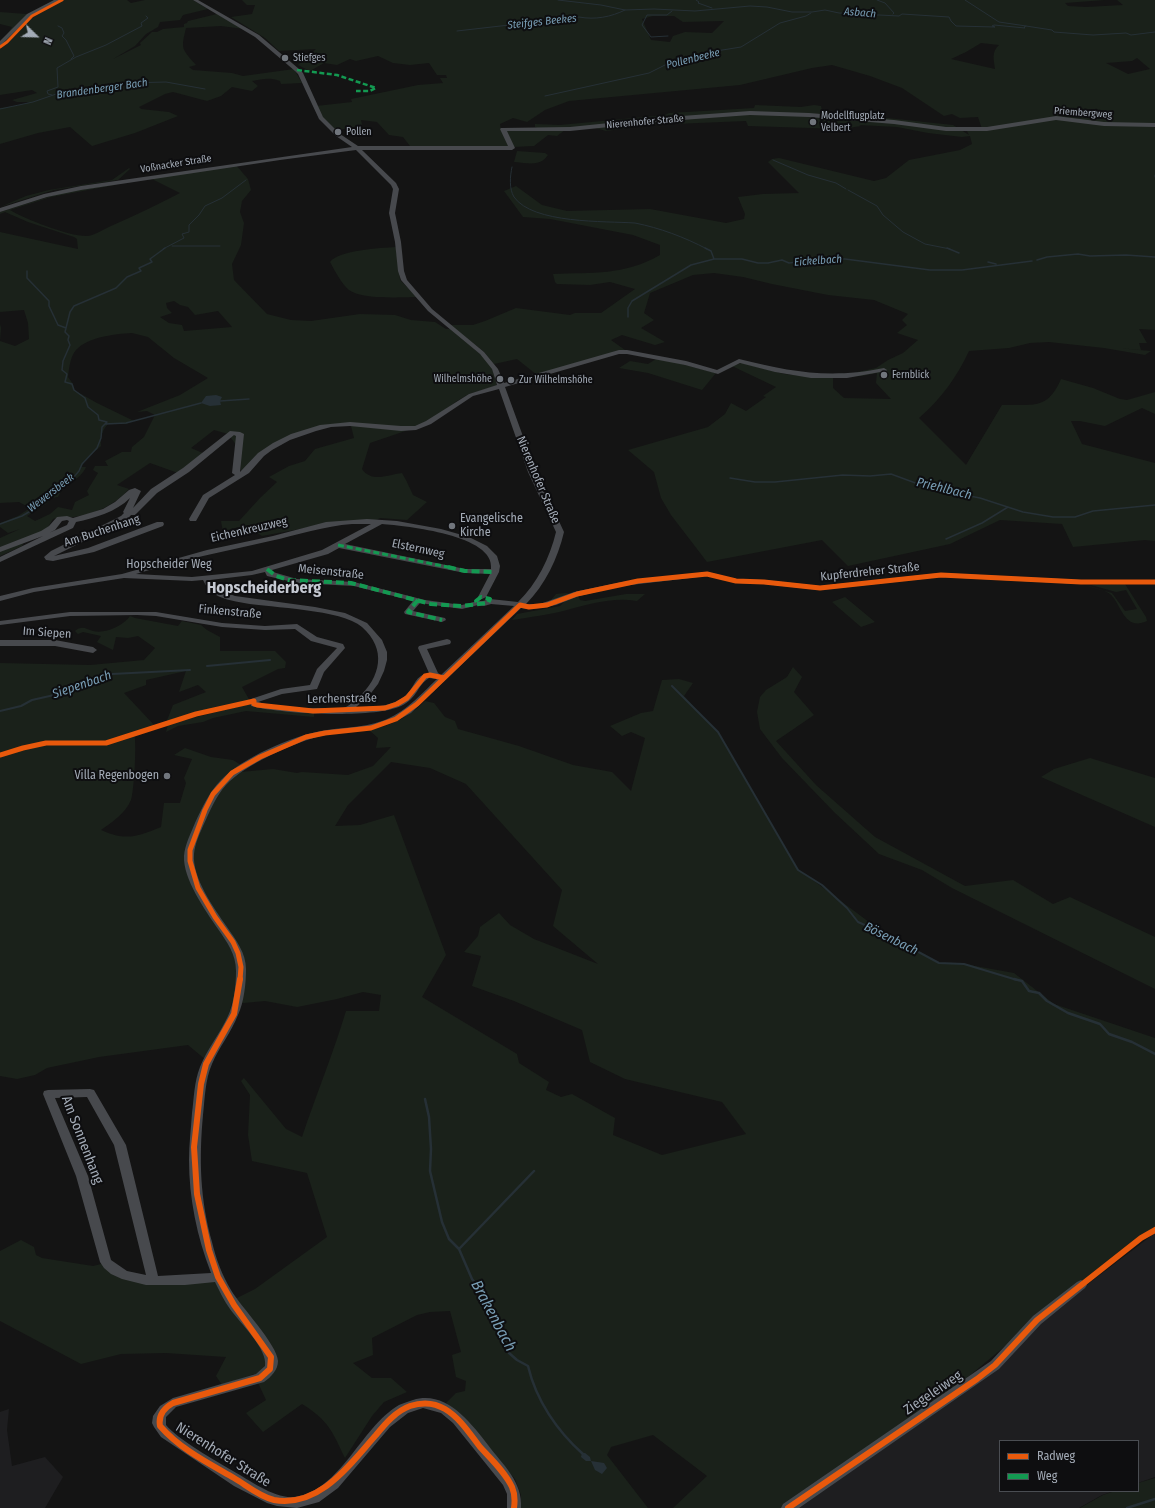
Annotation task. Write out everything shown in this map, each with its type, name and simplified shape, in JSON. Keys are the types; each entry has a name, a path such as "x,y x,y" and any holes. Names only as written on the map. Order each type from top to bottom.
{"main road":[{"path":"0,44 29,16 42,7 59,0"}],"street":[{"name":"Nierenhofer Straße","path":"195,0 257,36 297,70 300,73 321,118 338,135 357,148 396,187 392,213 398,242 401,272 404,280 430,310 484,356 497,372 532,472 560,532 555,548 538,582 520,605 408,711 389,723 371,728 325,733 306,737 260,757 241,767 226,779 216,790 205,810 189,855 193,873 206,903 233,942 238,953 241,967 240,985 234,1014 206,1064 203,1074 194,1147 196,1182 209,1250 218,1277 234,1305 269,1352 272,1363 270,1369 260,1378 179,1401 168,1406 160,1416 159,1422 160,1426 168,1435 216,1467 274,1500 291,1504 320,1497 330,1489 375,1435 396,1413 418,1404 433,1404 451,1413 506,1477 513,1489 514,1508"},
{"name":"Nierenhofer Straße","path":"357,148 512,148 503,129 570,129 655,120 750,113 809,115 894,122 938,129 962,130"},
{"name":"Priembergweg","path":"962,130 987,129 1056,118 1104,124 1155,125"},
{"name":"Voßnacker Straße","path":"0,210 46,195 81,188 357,148"},
{"path":"193,519 206,497 240,475 244,474 254,461 264,452 275,445 302,433 326,426 346,424 407,429 418,428 427,424 458,401 471,395 623,352 686,363 718,372 740,361 773,370 808,376 846,377 884,370"},
{"path":"0,560 72,522 110,508 124,500 132,491 135,490 137,491 131,507 127,512 132,513 154,491 186,470 234,433 238,432 240,434 236,473 240,475"},
{"name":"Am Buchenhang","path":"129,513 124,518 48,557 53,559 91,550 160,524"},
{"path":"0,550 44,534 60,519 67,518 72,522"},
{"path":"381,522 420,525 464,537 489,551 495,559 495,572 483,600"},
{"name":"Hopscheider Weg","path":"0,599 33,590 124,576 167,579 205,578 252,573 304,560 325,552 381,522"},
{"name":"Eichenkreuzweg","path":"124,576 216,550 293,532 336,523 381,522"},
{"name":"Elsternweg","path":"338,545 465,571 495,572"},
{"name":"Meisenstraße","path":"268,569 270,574 285,579 354,584 452,607 462,607 483,600 520,605"},
{"name":"Kupferdreher Straße","path":"520,605 530,607 547,605 577,594 638,581 706,574 736,581 764,582 820,588 907,577 941,575 1077,582 1155,582"},
{"path":"205,578 206,582 216,591 228,597 271,605 327,612 352,620 371,630 384,652 381,669 369,693 347,710"},
{"path":"418,600 408,612 442,620"},
{"name":"Finkenstraße","path":"0,622 70,614 156,614 222,625 265,628 297,626 314,639 340,646 341,648 318,673 317,683 314,687 310,689 282,692 254,701"},
{"path":"444,678 434,675 422,648 447,642"},
{"name":"Im Siepen","path":"0,643 55,643 93,650"},
{"name":"Lerchenstraße","path":"254,701 254,704 257,705 291,710 313,711 378,709 397,704 410,696 423,677 434,675"},
{"name":"Am Sonnenhang","path":"153,1279 120,1145 90,1093 48,1094 82,1176 106,1262 112,1269 127,1276 153,1279 218,1277"},
{"name":"Ziegeleiweg","path":"788,1508 989,1370 1018,1342 1037,1320 1081,1285"}],"shaded area":[{"path":"63,0 127,0 131,3 145,0 193,0 208,9 183,15 180,20 160,22 158,27 146,34 135,46 113,59 141,45 140,43 152,32 157,32 163,29 184,27 184,24 188,21 217,14 244,29 221,26 186,28 183,40 184,48 187,55 196,65 189,67 193,70 232,73 243,76 294,69 302,83 281,84 280,81 273,79 252,81 258,86 252,91 232,87 221,96 207,101 173,92 165,94 139,107 141,109 169,112 178,116 135,133 92,146 70,127 38,133 0,144 0,108 25,104 29,102 17,102 12,100 37,93 32,90 0,95 0,45 11,36 14,36 37,14 49,6"},
{"path":"242,0 1105,0 1065,3 1068,6 1086,7 1123,5 1117,0 1155,0 1155,124 1152,125 1155,128 1155,330 1139,329 1147,343 1139,343 1141,350 1117,348 1151,351 1145,355 1104,348 1049,342 1030,343 1009,348 969,351 948,387 919,418 966,465 1002,405 1038,404 1050,396 1056,389 1061,379 1127,400 1155,392 1155,414 1142,408 1105,426 1080,421 1071,421 1082,444 1155,463 1155,541 1145,540 1073,547 1062,524 1000,520 950,544 848,566 822,540 707,562 671,515 661,498 654,472 628,450 708,427 725,414 731,403 746,411 766,397 763,396 776,387 732,366 742,363 784,374 803,376 853,373 876,368 903,353 918,340 897,333 907,325 902,320 908,314 874,300 828,295 743,277 714,273 693,275 650,293 644,313 654,320 641,328 665,342 655,345 622,335 611,340 625,350 537,375 517,359 494,364 483,351 450,325 473,325 516,308 570,315 575,313 601,313 635,289 610,282 590,285 557,284 553,274 595,273 620,270 633,267 660,255 660,245 633,235 550,219 523,217 504,191 516,186 542,205 567,211 650,209 726,223 744,219 745,214 738,197 763,194 799,193 768,162 772,159 779,158 874,181 886,178 909,160 960,150 972,144 970,136 962,137 928,133 897,127 859,125 861,126 842,129 748,126 746,121 651,125 606,131 596,128 539,129 535,127 535,124 560,125 665,115 669,113 754,108 755,105 801,107 814,105 821,106 822,111 953,125 969,135 967,131 982,129 978,117 960,118 952,114 944,116 902,88 870,76 832,65 812,68 740,85 569,101 545,110 527,122 513,118 500,124 501,130 510,147 410,146 403,137 389,135 377,122 361,120 362,125 335,131 323,118 316,106 352,102 351,99 418,85 443,83 440,78 447,78 446,75 437,75 429,63 410,65 393,63 378,56 356,61 350,59 337,65 324,63 310,71 298,65 316,49 279,51 265,38 231,17 252,14 255,5 247,5","holes":["653,16 674,16 683,22 724,21 712,33 685,32 673,36 670,42 651,40 642,19","981,43 999,45 994,53 995,69 951,59","1137,58 1150,69 1128,74 1106,63 1132,61","877,373 876,383 891,399 844,398 833,388 833,377 862,376"]},
{"path":"0,12 28,15 6,36 12,27 0,24"},
{"path":"505,129 565,130 557,136 548,135 534,146 513,147"},
{"path":"517,151 545,153 548,155 545,159 537,163 514,162"},
{"path":"236,165 248,179 251,190 242,201 240,212 244,223 241,245 232,264 234,280 267,314 291,320 311,321 360,314 395,315 411,320 435,322 446,329 450,329 491,365 497,386 469,394 426,424 370,443 362,469 370,476 375,477 402,473 413,495 427,502 407,520 380,518 375,521 333,523 262,536 248,528 243,527 234,528 223,532 221,521 239,521 277,482 269,477 289,466 305,461 315,449 354,438 351,426 347,423 326,425 295,434 241,471 237,446 228,434 214,430 191,448 205,454 178,473 150,463 117,485 129,489 111,504 82,516 53,519 46,530 25,540 22,546 0,556 0,538 20,529 8,533 0,527 0,523 18,516 30,508 19,502 0,503 0,341 15,346 29,339 28,323 24,310 0,312 0,232 78,249 77,239 74,237 28,222 5,212 0,214 0,212 64,192 120,184 51,197 10,210 59,231 80,236 88,236 180,193 150,178","holes":["174,301 180,305 188,307 195,315 218,311 232,327 184,331 182,325 169,323 160,317 172,313 167,308 166,303","132,333 148,337 174,358 208,378 180,395 137,412 147,411 155,415 144,437 132,447 131,452 122,452 105,461 108,466 95,466 93,470 98,473 87,491 89,495 75,502 72,510 58,507 50,514 35,521 27,516 46,504 51,498 58,497 64,488 80,476 86,467 82,467 84,461 101,446 102,434 108,424 126,424 134,421 74,390 73,384 68,377 72,356 81,346 94,339 110,335"]},
{"path":"129,168 130,169 118,180 54,190 0,207 26,196 49,190 112,180"},
{"path":"396,247 400,280 417,297 372,297 355,293 343,284 330,262 335,258 351,252"},
{"path":"656,359 716,373 702,390 648,373 619,368 630,361 648,364"},
{"path":"216,395 222,397 220,401 221,405 210,406 201,403 206,396"},
{"path":"1125,584 1147,621 1133,623 1128,620 1114,598 1104,591 1112,593 1125,611 1137,609 1126,590 1116,592 1091,585"},
{"path":"566,593 578,596 580,600 585,601 626,594 645,594 637,601 619,600 593,603 553,613 512,620 517,614 560,606 566,600 551,600 556,594"},
{"path":"845,597 875,622 861,627 832,602"},
{"path":"130,616 178,626 182,621 201,625 220,637 220,651 275,651 286,662 285,668 278,669 242,687 250,701 195,713 166,723 173,705 206,692 198,685 179,692 186,671 146,680 146,685 124,693 155,726 134,733 135,766 131,800 122,814 101,830 124,837 138,835 161,827 164,803 180,803 186,783 184,778 192,759 174,755 185,748 211,757 233,760 241,765 240,772 273,769 297,773 348,775 373,766 391,747 376,748 378,738 369,730 385,726 399,720 413,712 425,701 434,703 445,717 455,721 458,729 519,746 573,765 612,772 631,791 645,738 631,732 622,736 610,726 641,713 653,711 662,680 679,679 693,683 684,696 718,732 798,869 885,934 939,963 964,964 1014,973 1054,1004 1155,1038 1155,1229 1076,1287 939,1401 784,1508 673,1508 707,1476 653,1435 611,1447 607,1455 648,1508 521,1508 521,1495 515,1479 456,1411 446,1403 456,1393 465,1391 466,1381 456,1377 452,1355 461,1352 450,1311 430,1312 417,1315 372,1338 373,1355 353,1363 372,1378 391,1378 407,1392 384,1402 372,1416 345,1458 329,1427 324,1421 302,1404 263,1432 246,1413 266,1400 254,1374 222,1385 216,1376 226,1357 166,1353 121,1354 81,1364 0,1321 0,1251 21,1240 34,1247 36,1255 42,1258 93,1266 105,1263 127,1277 216,1278 229,1302 255,1289 327,1237 307,1173 252,1161 248,1135 250,1095 241,1081 244,1078 286,1129 302,1137 346,1011 379,1011 381,995 363,992 297,1007 265,1001 244,1003 232,1002 226,1025 206,1060 188,1045 99,1057 47,1068 35,1075 17,1079 0,1076 0,663 90,665 144,660 155,648 138,636 128,638 116,637 113,650 97,642 101,636 83,632 78,634 75,631 82,628 98,632 108,630 127,620","holes":["391,762 430,768 466,784 562,890 553,926 598,964 534,939 510,925 499,913 480,927 478,936 464,952 481,956 472,986 514,1001 582,1030 590,1062 625,1079 722,1102 746,1134 662,1155 613,1135 615,1118 572,1094 561,1097 546,1090 549,1082 519,1063 517,1054 422,997 446,955 394,815 360,825 335,826 348,805"]},
{"path":"793,667 802,677 794,692 814,715 776,741 816,785 875,837 965,886 1013,880 1053,904 1070,897 1155,937 1155,989 952,888 922,870 879,854 834,812 782,758 760,729 757,712 760,697 766,690 787,677"},
{"path":"249,704 251,706 314,713 314,717 246,711 213,718 203,722 178,726 166,732 168,724"},
{"path":"1090,758 1155,778 1155,827 1041,777 1054,769"},
{"path":"1155,1233 1155,1477 1139,1483 1139,1440 999,1440 999,1492 1111,1492 1102,1495 1079,1508 792,1508 939,1404 1080,1290"},
{"path":"9,1409 7,1430 12,1466 45,1457 63,1477 45,1508 0,1508 0,1412"},
{"path":"582,1453 585,1453 590,1457 591,1461 586,1461 581,1457"},
{"path":"591,1461 604,1463 607,1468 602,1474 595,1470"},
{"path":"1155,1478 1155,1508 1080,1508 1103,1495 1112,1492 1139,1492 1139,1483"}],"waterway":[{"name":"Asbach","path":"558,0 601,5 625,10"},
{"path":"696,0 699,2 698,3 712,8"},
{"path":"877,0 885,3 894,13 893,14"},
{"path":"965,0 999,22 1026,26"},
{"name":"Asbach","path":"625,10 654,9 695,11 750,6 767,7 792,12 812,12 825,10 839,13 899,16 902,14 949,17 956,26 995,27 992,26 994,25 1025,28 1024,27 1026,26"},
{"name":"Steifges Beekes","path":"457,31 579,17 603,17 625,10"},
{"path":"668,36 651,37 642,25 647,15 667,15 672,11"},
{"name":"Pollenbeeke","path":"545,96 649,73 667,64 710,52 741,47 780,23 806,16 811,13"},
{"path":"52,95 48,94 47,91 58,87 57,68 76,57 106,45 142,26 141,23 148,18 146,16"},
{"path":"58,26 62,28 64,33 62,36 66,40 74,56 71,59"},
{"name":"Asbach","path":"1026,26 1052,30 1054,32 1093,35 1126,33 1131,35 1155,32"},
{"name":"Brandenberger Bach","path":"0,109 33,102 62,92 97,89 127,83 166,82 205,89"},
{"path":"773,160 808,175 836,183 846,189"},
{"path":"512,167 510,182 512,194 523,206 537,212 553,217 589,221 635,223 654,227 672,233 707,249"},
{"name":"Wewersbeek","path":"163,249 184,238 182,234 189,232 189,225 199,215 205,206 222,198 246,180"},
{"path":"848,190 877,206 883,215 903,232 925,244 949,249"},
{"path":"172,246 220,246"},
{"name":"Wewersbeek","path":"66,328 70,312 74,306 116,288 127,277 141,271 139,268 152,262 150,259 165,248"},
{"path":"707,249 711,251 714,259"},
{"path":"949,249 959,253"},
{"name":"Eickelbach","path":"1037,260 1047,257 1078,254 1090,256 1126,255 1155,257"},
{"name":"Eickelbach","path":"628,317 628,308 632,301 691,265 714,259"},
{"name":"Eickelbach","path":"714,259 742,259 758,263 768,263 782,260 789,263 823,259 845,259 930,270 962,270 1032,261"},
{"name":"Eickelbach","path":"988,262 996,264"},
{"path":"27,271 27,278 49,301 49,306 58,325 66,328"},
{"name":"Wewersbeek","path":"66,328 65,332 69,336 68,340 70,345 63,361 62,370 67,374 65,382 72,384 74,390 85,398 88,407 98,415 99,420 107,422 105,424"},
{"path":"220,401 249,399"},
{"path":"105,424 126,423 201,403"},
{"name":"Wewersbeek","path":"0,524 22,516 34,509 73,478 79,471 82,464 97,448 101,438 102,427 105,424"},
{"name":"Priehlbach","path":"730,478 755,482 775,482 843,475 870,476 891,474 929,488 980,498 1008,507"},
{"name":"Priehlbach","path":"1008,507 1023,512 1053,517 1075,517 1093,511 1155,505"},
{"path":"946,539 982,523 1008,507"},
{"name":"Siepenbach","path":"207,666 270,660"},
{"name":"Siepenbach","path":"0,711 21,706 32,700 63,693 112,674 190,670"},
{"name":"Bösenbach","path":"672,686 718,732 798,870 822,885 847,908 858,922 885,934 939,963 964,964 1017,980"},
{"name":"Bösenbach","path":"1014,979 1022,981 1029,991 1039,993 1047,1001 1068,1013 1100,1024 1109,1034 1132,1042 1155,1054"},
{"name":"Brakenbach","path":"425,1099 429,1117 431,1149 430,1171 442,1222 449,1239 459,1249"},
{"name":"Brakenbach","path":"459,1249 534,1171"},
{"name":"Brakenbach","path":"459,1249 472,1279 486,1297 509,1353 517,1360 528,1366 536,1391 542,1403 556,1425 583,1454"},
{"path":"1127,1508 1155,1499"}],"marked path":[{"path":"297,70 317,71 337,75 376,88 370,91 356,91"},
{"path":"338,545 465,571 495,572"},
{"path":"267,569 281,579 351,583 431,604 461,606 488,603 490,599 481,597 477,599 476,601 478,603"},
{"path":"418,600 408,612 442,620"}],"cycle path":[{"path":"0,47 7,42 32,16 62,0"},
{"path":"514,1508 515,1498 511,1485 499,1468 455,1416 445,1409 432,1404 414,1405 401,1410 380,1430 336,1480 323,1490 308,1497 292,1501 274,1500 259,1493 184,1447 174,1440 160,1426 160,1416 167,1407 173,1403 260,1378 270,1369 271,1357 234,1305 218,1277 209,1250 197,1194 194,1147 201,1084 206,1064 234,1014 240,985 241,967 238,953 233,942 215,917 198,888 190,861 190,850 205,810 213,794 232,773 260,757 306,737 325,733 371,728 396,719 417,704 520,605 529,607 547,605 577,594 638,581 707,574 736,581 764,582 820,588 941,575 1081,582 1155,582"},
{"path":"0,755 46,743 106,743 196,714 254,701 254,704 257,705 313,711 385,708 397,704 407,698 425,676 430,675 444,678"},
{"path":"788,1508 977,1379 995,1365 1037,1320 1141,1238 1155,1230"}],"place":[{"name":"Stiefges","path":"285,58"},
{"name":"Modellflugplatz Velbert","path":"813,122"},
{"name":"Pollen","path":"338,132"},
{"name":"Fernblick","path":"884,375"},
{"name":"Wilhelmshöhe","path":"500,379"},
{"name":"Zur Wilhelmshöhe","path":"511,380"},
{"name":"Evangelische Kirche","path":"452,526"},
{"name":"Villa Regenbogen","path":"167,776"}],"district":[{"name":"Hopscheiderberg","path":"264,589"}]}
